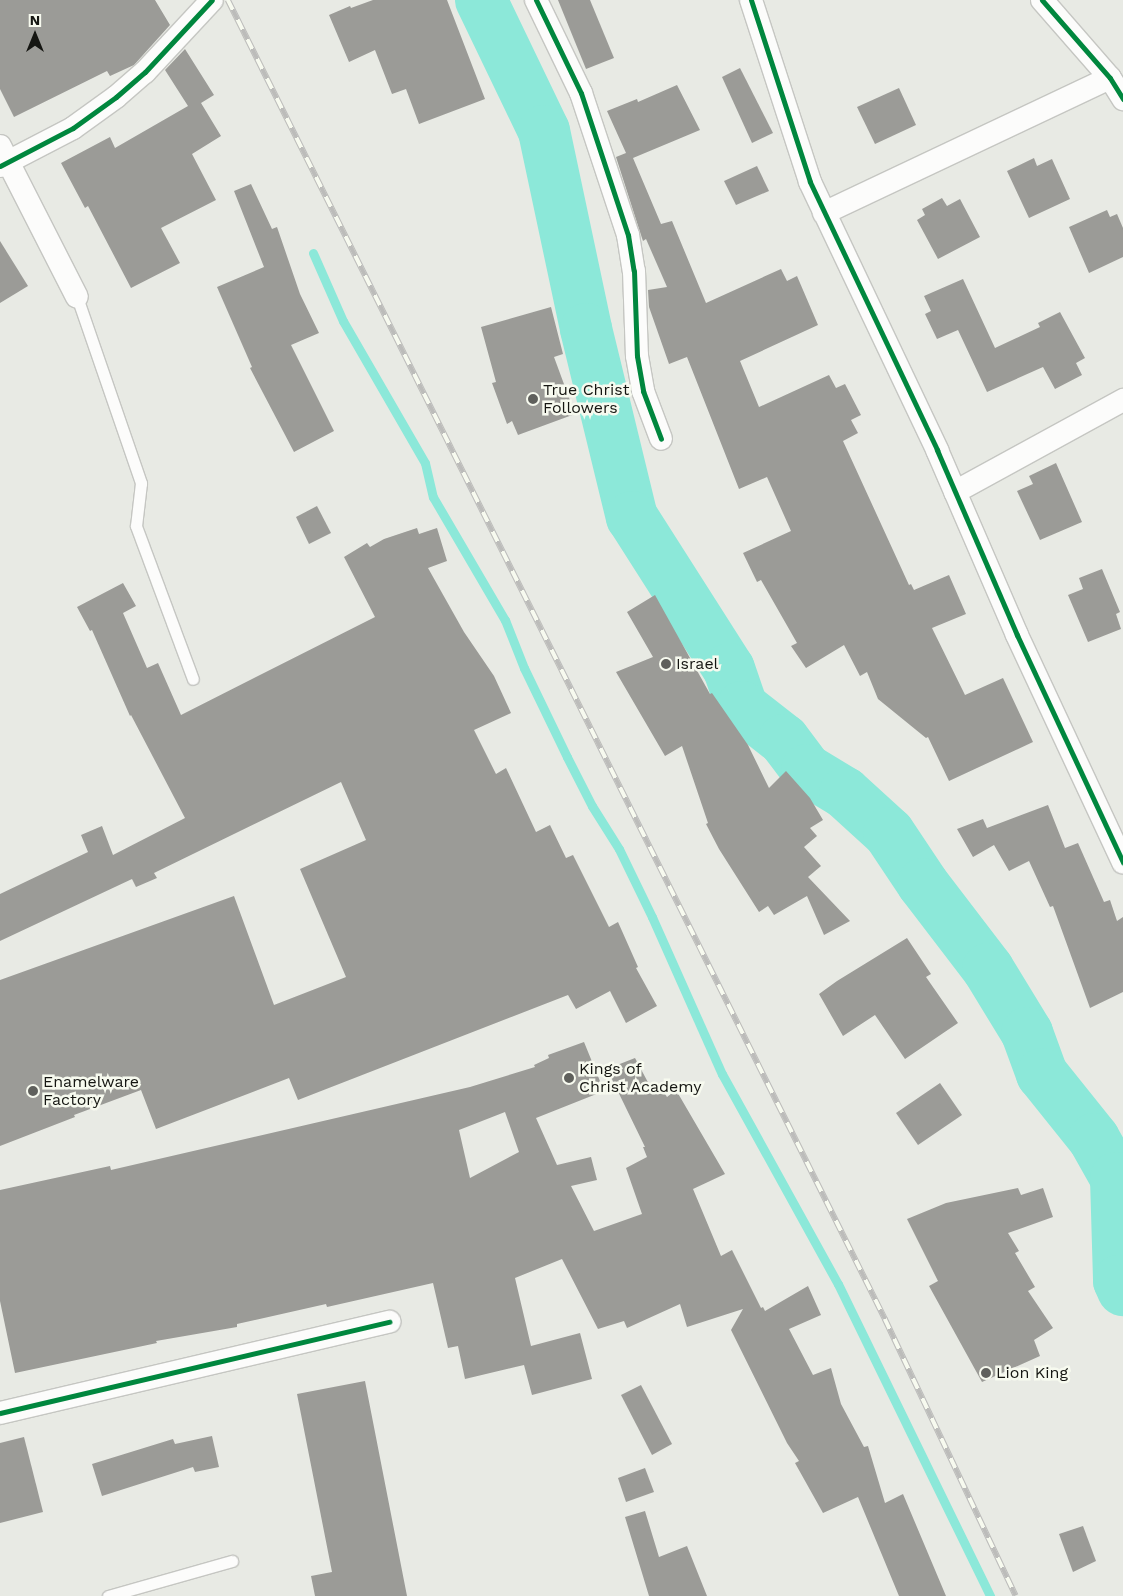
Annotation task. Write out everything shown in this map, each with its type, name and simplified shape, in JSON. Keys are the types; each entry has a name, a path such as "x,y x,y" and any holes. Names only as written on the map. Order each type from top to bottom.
{"street":[{"path":"77,297 2,158 73,128 116,97 145,72 212,0"},
{"path":"536,0 581,93 628,235 634,271 637,356 644,391 661,439"},
{"path":"751,0 810,182 1123,862"},
{"path":"1042,0 1110,78 1123,99"},
{"path":"824,212 1110,78"},
{"path":"954,492 1123,400"},
{"path":"0,1414 389,1322"}],"lane":[{"path":"77,297 141,483 136,526 193,678"},
{"path":"108,1596 232,1561"}],"building":[{"path":"0,0 155,0 170,25 134,65 110,76 107,71 14,117 0,89"},
{"path":"373,0 447,0 485,99 419,124 406,89 392,94 375,50 349,62 329,15 350,6 351,8"},
{"path":"558,0 590,0 614,58 586,69"},
{"path":"185,49 214,95 201,103 221,136 192,154 216,200 161,228 180,263 131,288 88,206 85,208 61,163 110,137 115,148 188,106 165,70"},
{"path":"740,68 773,133 752,143 722,77"},
{"path":"677,85 700,130 633,158 661,224 672,221 706,303 781,269 787,281 797,276 818,325 740,361 759,407 829,375 836,388 845,384 861,415 851,420 858,433 843,441 909,585 911,584 914,590 949,575 966,614 932,628 965,695 1003,678 1033,742 949,781 928,737 926,738 878,699 867,672 860,676 844,645 806,668 791,646 797,643 761,580 757,582 743,553 791,531 767,477 739,489 687,357 669,364 649,307 648,290 667,287 646,239 643,241 616,157 626,153 607,111 637,99 638,102"},
{"path":"899,88 916,125 875,144 857,107"},
{"path":"1034,158 1037,166 1052,159 1070,199 1029,218 1007,171"},
{"path":"757,166 769,191 736,205 724,181"},
{"path":"251,184 272,229 277,227 300,294 319,333 291,345 334,431 294,452 250,368 252,367 217,287 264,267 234,191"},
{"path":"942,198 947,206 960,199 980,237 938,259 917,220 925,215 922,209"},
{"path":"1107,210 1110,217 1117,214 1123,228 1123,257 1089,273 1069,227"},
{"path":"0,241 28,286 0,303"},
{"path":"963,279 995,348 1040,327 1038,323 1060,312 1085,358 1076,363 1082,375 1055,389 1043,367 987,392 958,330 937,339 925,314 931,311 924,296"},
{"path":"551,307 563,354 554,357 575,414 518,435 512,421 507,424 492,383 496,382 481,327"},
{"path":"1056,463 1082,522 1040,540 1017,491 1033,484 1029,476"},
{"path":"317,506 331,533 309,544 296,517"},
{"path":"417,528 419,534 437,528 447,561 428,568 464,632 494,676 511,713 474,730 496,774 506,768 536,832 550,825 566,858 573,855 609,927 618,922 638,967 636,968 657,1006 626,1023 610,991 576,1009 568,995 298,1100 289,1078 156,1129 141,1090 0,1146 0,980 234,896 274,1005 346,977 300,869 366,840 341,782 154,873 157,878 136,887 132,879 0,941 0,894 88,852 81,835 102,826 113,855 185,818 130,716 92,630 90,631 77,607 123,583 136,606 123,613 147,668 158,663 181,715 375,617 344,557 367,543 370,547 384,539"},
{"path":"1102,569 1120,612 1116,614 1121,629 1088,642 1068,595 1083,589 1079,578"},
{"path":"655,595 710,694 712,693 748,745 769,788 786,771 810,798 823,820 810,828 817,836 804,847 821,866 808,877 850,921 824,935 807,896 774,915 768,906 759,912 719,849 706,824 708,823 682,746 665,756 616,672 653,657 627,612"},
{"path":"1048,805 1065,848 1078,843 1104,902 1110,900 1117,921 1123,917 1123,992 1090,1008 1053,906 1050,907 1029,861 1009,871 994,845 973,857 957,829 983,819 987,828"},
{"path":"907,938 931,974 926,977 958,1023 905,1059 875,1015 843,1036 819,994"},
{"path":"584,1042 604,1091 536,1118 557,1165 591,1157 597,1180 571,1186 594,1231 642,1214 626,1168 647,1157 643,1147 645,1147 607,1069 635,1058 651,1088 658,1083 667,1097 676,1090 725,1174 693,1189 721,1256 732,1250 761,1308 763,1307 765,1311 808,1286 821,1315 789,1329 813,1375 831,1368 841,1404 864,1447 868,1446 885,1503 903,1494 946,1596 899,1596 858,1497 823,1513 795,1463 799,1461 787,1443 731,1330 743,1309 687,1327 680,1304 627,1328 624,1321 598,1329 562,1259 515,1278 531,1346 580,1333 592,1379 532,1395 524,1365 465,1379 458,1346 448,1348 433,1283 327,1307 326,1304 237,1324 237,1327 156,1341 157,1343 15,1373 0,1301 0,1190 110,1166 111,1170 470,1087 535,1067 534,1065 549,1058 548,1055","holes":["505,1112 519,1152 470,1178 459,1130"]},
{"path":"940,1083 962,1115 918,1145 896,1113"},
{"path":"1018,1188 1021,1195 1043,1188 1053,1217 1008,1233 1019,1251 1015,1253 1035,1287 1028,1291 1053,1328 1034,1340 1040,1356 982,1382 929,1286 938,1281 907,1219 946,1203"},
{"path":"365,1381 407,1596 315,1596 311,1576 332,1572 297,1394"},
{"path":"641,1385 672,1444 652,1455 621,1395"},
{"path":"212,1436 219,1467 195,1472 193,1467 102,1496 92,1464 173,1439 175,1444"},
{"path":"24,1437 43,1512 0,1523 0,1443"},
{"path":"645,1468 654,1492 626,1502 618,1478"},
{"path":"645,1511 659,1557 687,1546 707,1596 649,1596 625,1517"},
{"path":"1083,1526 1096,1561 1073,1572 1059,1534"}],"waterway":[{"path":"481,0 544,131 586,329 632,517 729,669 742,707 784,740 807,770 845,793 889,833 923,884 988,969 1027,1033 1042,1074 1094,1139 1116,1178 1119,1281 1123,1290"},
{"path":"313,253 343,321 425,463 433,497 505,620 524,668 567,757 592,806 619,849 652,917 722,1074 838,1284 990,1596"}],"railway":[{"path":"228,0 885,1319 1016,1596"}],"cycle path":[{"path":"0,166 73,128 116,97 145,72 212,0"},
{"path":"536,0 581,93 628,235 634,271 637,356 643,391 661,439"},
{"path":"751,0 810,182 937,450 1017,635 1123,862"},
{"path":"1042,0 1110,78 1123,99"},
{"path":"0,1413 389,1322"}],"place":[{"name":"True Christ Followers","path":"533,399"},
{"name":"Israel","path":"666,664"},
{"name":"Kings of Christ Academy","path":"569,1078"},
{"name":"Enamelware Factory","path":"33,1091"},
{"name":"Lion King","path":"986,1373"}]}
